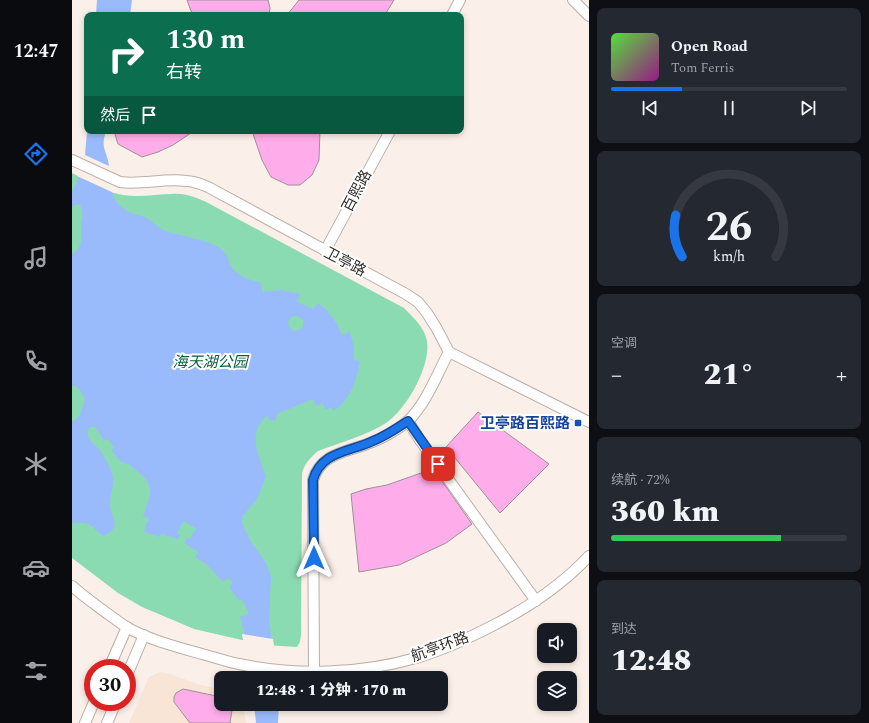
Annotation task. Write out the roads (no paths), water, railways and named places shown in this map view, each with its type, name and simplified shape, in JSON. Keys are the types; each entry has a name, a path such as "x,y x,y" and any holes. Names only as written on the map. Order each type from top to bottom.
{"street":[{"path":"454,12 460,0"},
{"path":"573,0 589,16"},
{"name":"百熙路","path":"325,251 388,134"},
{"name":"卫亭路","path":"77,162 112,179 128,183 178,180 196,182 208,187 406,294 418,302 437,329 449,352"},
{"path":"314,671 313,480 315,472 320,465 334,455 372,442 408,421 430,389 449,352 589,422"},
{"path":"408,421 420,440 536,601"},
{"name":"航亭环路","path":"330,671 380,666 416,658 453,645 512,616 536,601 566,578 589,556"},
{"name":"航亭环路","path":"72,586 127,628 144,635 176,647 239,664 298,671"},
{"path":"113,659 127,628"},
{"path":"134,659 144,635"},
{"path":"85,723 90,711"},
{"path":"107,723 112,711"}],"water":[{"path":"97,0 132,0 130,12 96,12"},
{"name":"海天湖公园","path":"87,134 105,134 104,146 109,166 112,193 119,204 131,213 145,217 166,231 206,242 222,249 233,269 246,278 260,282 263,292 282,290 300,294 297,302 313,309 318,303 332,317 342,335 350,332 354,347 354,360 360,361 352,389 340,406 334,411 331,407 326,410 322,403 316,406 313,399 277,414 276,420 271,421 267,416 257,430 256,445 266,477 257,499 243,516 242,523 250,540 266,563 271,576 269,623 276,663 263,671 250,671 240,617 249,614 242,599 239,601 229,587 233,583 228,578 223,582 206,564 195,557 198,552 184,543 187,538 190,539 196,528 183,521 177,534 180,535 178,539 161,534 160,537 144,532 149,518 143,517 150,495 150,488 146,479 130,465 120,461 111,450 114,448 108,439 104,441 95,427 88,429 88,435 90,440 99,449 112,473 113,482 110,504 115,525 110,532 104,536 88,524 72,523 72,421 79,416 85,400 79,389 72,386 72,254 76,252 80,246 83,214 80,205 75,205 72,207 72,192 78,179 85,155","holes":["297,316 303,320 301,329 294,331 289,327 288,322 291,317"]},
{"path":"255,711 279,711 278,723 256,723"}],"place":[{"name":"卫亭路百熙路","path":"578,423"}]}
